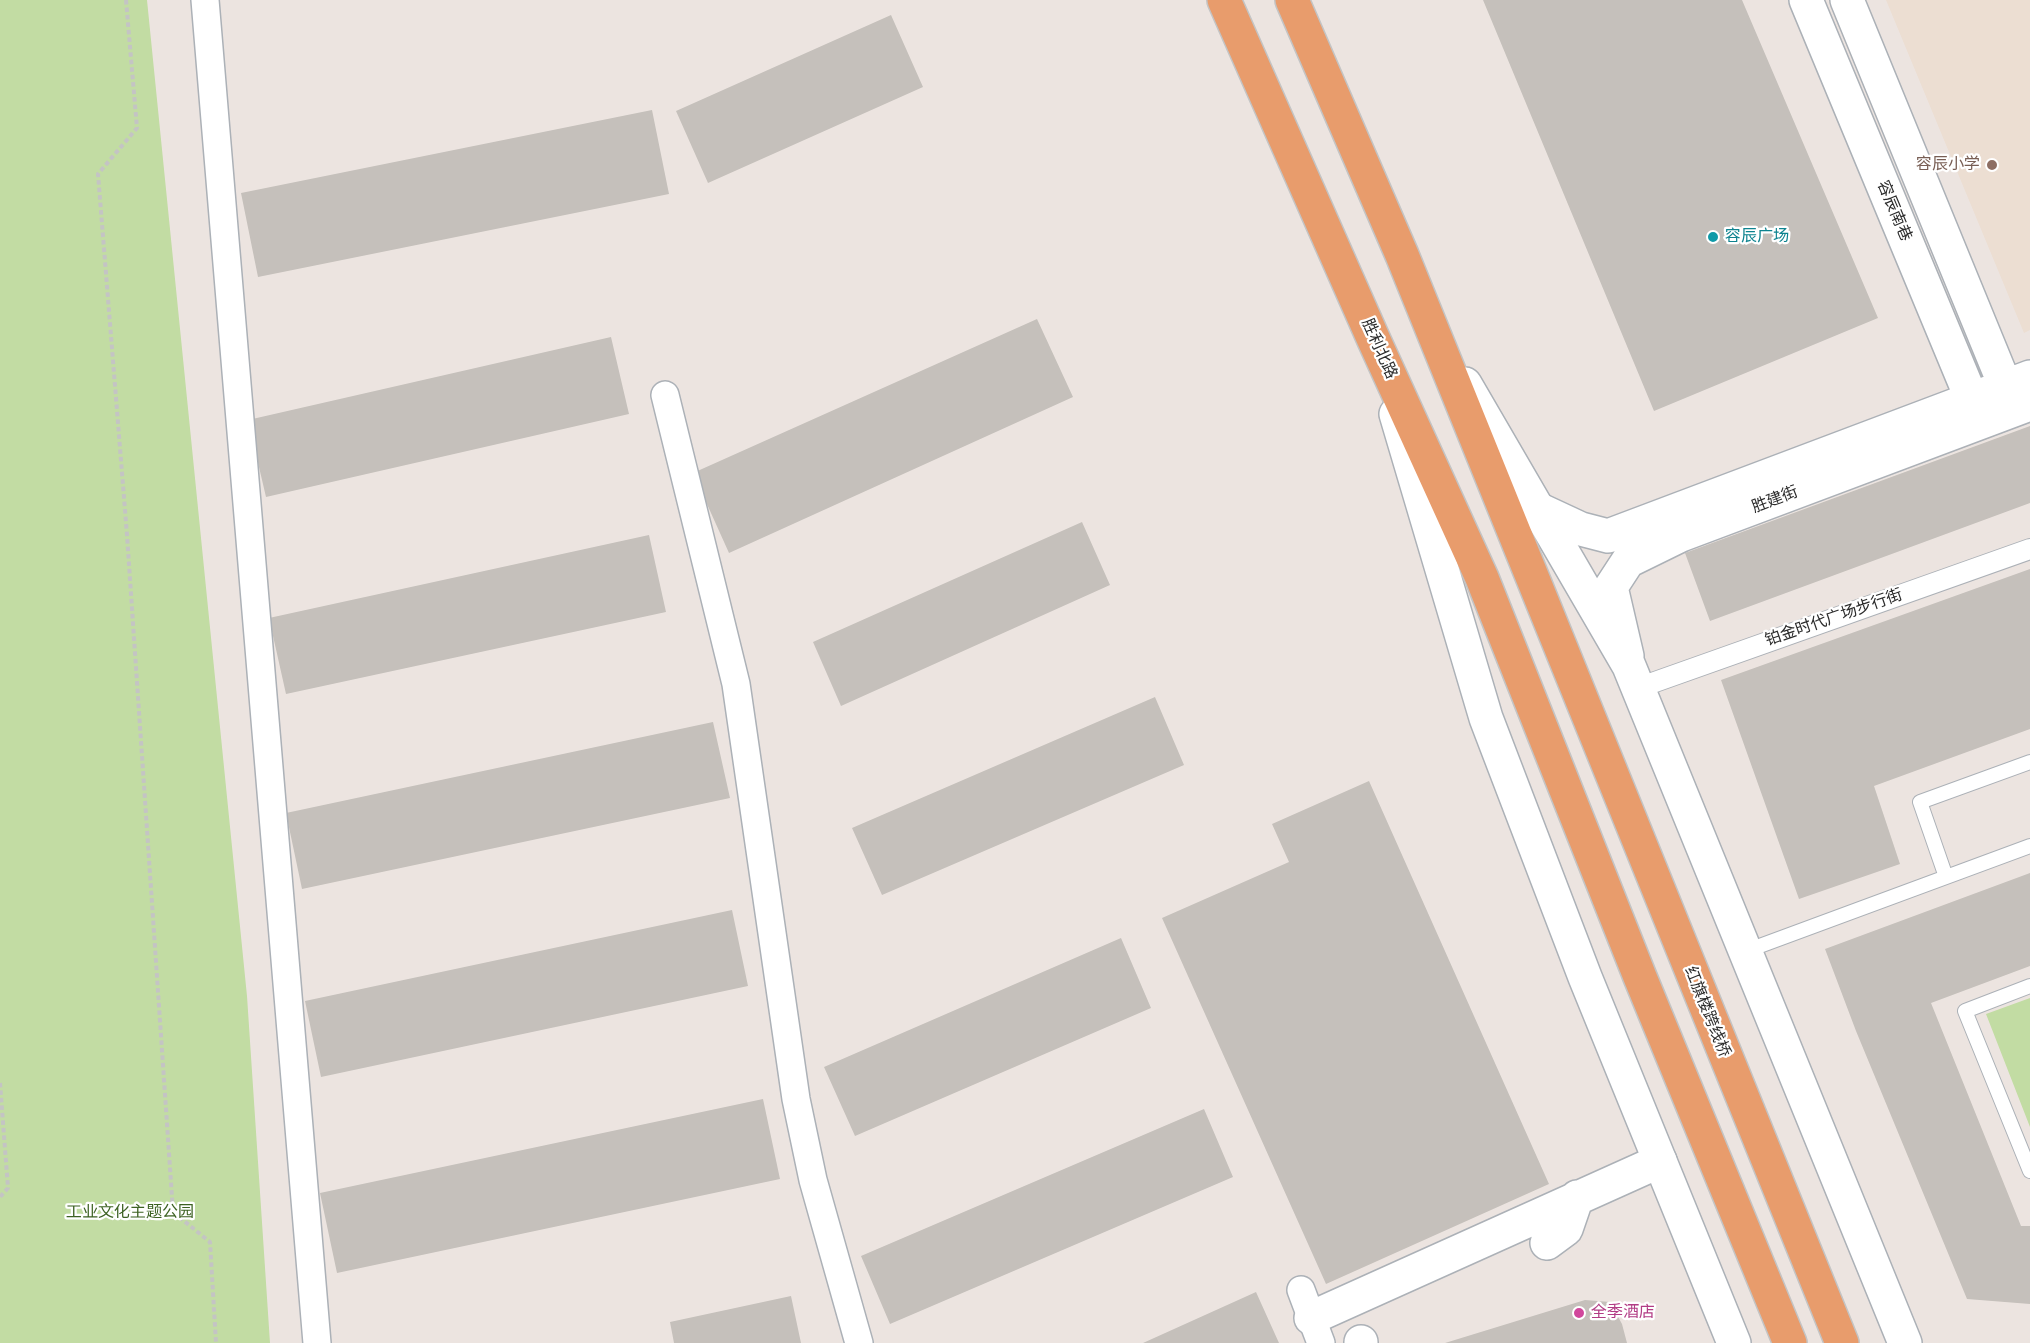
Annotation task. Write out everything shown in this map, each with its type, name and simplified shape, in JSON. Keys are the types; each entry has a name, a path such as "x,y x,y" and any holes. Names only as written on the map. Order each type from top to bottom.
{"highway":[{"name":"胜利北路","path":"1224,0 1482,578 1640,976 1790,1343"},
{"path":"1292,0 1427,318"},
{"name":"红旗楼跨线桥","path":"1427,318 1842,1343"}],"street":[{"path":"206,0 317,1343"},
{"name":"容辰南巷","path":"1806,0 1977,411"},
{"path":"1847,0 2020,394"},
{"path":"1427,318 1633,677 1905,1343"},
{"path":"1373,338 1486,718 1586,977 1734,1343"},
{"name":"胜建街","path":"1633,677 1611,587 1628,561 1681,535 2020,394"},
{"path":"665,395 736,684 796,1099 813,1180 859,1343"},
{"name":"胜建街","path":"1538,509 1581,528 1608,536 1977,411"},
{"name":"铂金时代广场步行街","path":"1633,677 2030,549"},
{"path":"1311,1317 1660,1161"},
{"path":"1547,1243 1566,1229 1577,1197"}],"lane":[{"path":"1946,877 1920,802 2030,762"},
{"path":"1746,951 2030,846"},
{"path":"2030,986 1965,1011 2030,1171"}],"path":[{"path":"126,0 137,128 98,174 127,535 173,1212 210,1242 216,1343"},
{"path":"0,1083 8,1188 0,1197"}],"shaded area":[{"name":"容辰小学","path":"1886,0 2030,0 2030,330 2024,333"}],"green space":[{"name":"工业文化主题公园","path":"0,0 147,0 247,996 270,1343 0,1343"},
{"path":"2030,998 2030,1127 1986,1014"}],"building":[{"name":"容辰广场","path":"1483,0 1742,0 1878,318 1654,411"},
{"path":"891,15 923,87 708,183 676,111"},
{"path":"652,110 669,194 258,277 241,193"},
{"path":"1037,319 1073,397 729,553 693,473"},
{"path":"611,337 629,414 266,497 248,420"},
{"path":"2030,426 2030,503 1710,621 1685,553"},
{"path":"1082,522 1110,585 841,706 813,642"},
{"path":"649,535 666,612 286,694 269,618"},
{"path":"2030,569 2030,729 1874,786 1900,864 1799,899 1721,680"},
{"path":"1155,697 1184,765 882,895 852,828"},
{"path":"713,722 730,798 302,889 286,813"},
{"path":"1369,781 1549,1184 1326,1284 1162,918 1289,862 1272,824"},
{"path":"2030,873 2030,966 1931,1003 2021,1226 2030,1226 2030,1304 1967,1299 1856,1031 1825,949"},
{"path":"732,910 748,986 321,1077 305,1001"},
{"path":"1121,938 1151,1008 855,1136 824,1067"},
{"path":"763,1099 780,1179 337,1273 320,1193"},
{"path":"1204,1109 1233,1177 890,1324 861,1256"},
{"path":"1256,1292 1279,1343 1143,1343"},
{"path":"791,1296 801,1343 674,1343 670,1322"},
{"name":"全季酒店","path":"1585,1300 1610,1302 1622,1324 1627,1343 1445,1343"}],"place":[{"name":"容辰小学","path":"1992,165"},
{"name":"容辰广场","path":"1713,237"},
{"name":"全季酒店","path":"1579,1313"}]}
